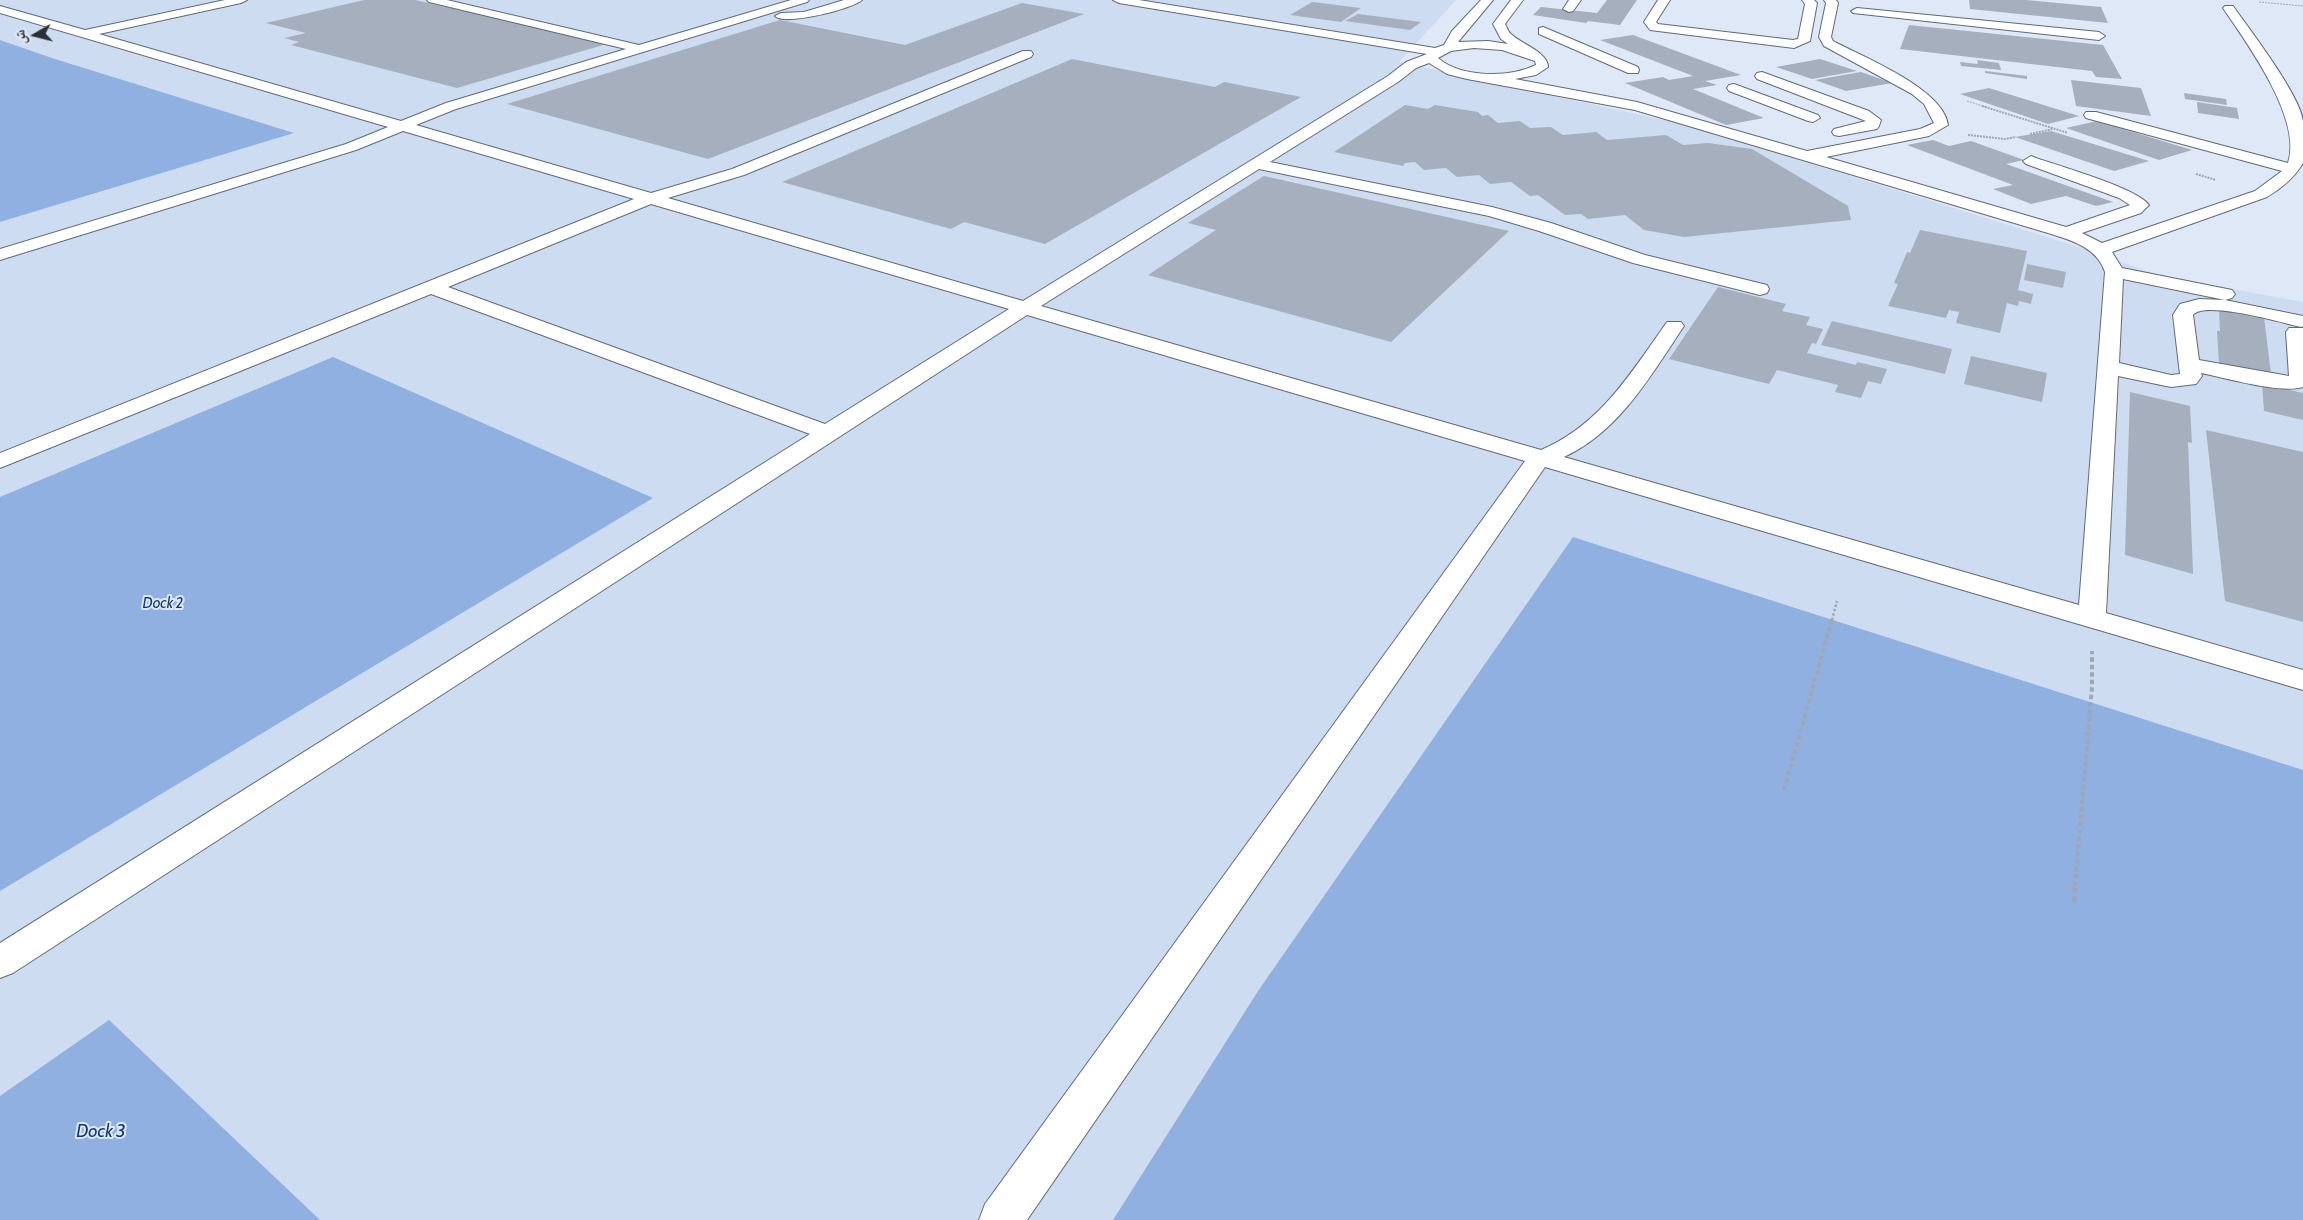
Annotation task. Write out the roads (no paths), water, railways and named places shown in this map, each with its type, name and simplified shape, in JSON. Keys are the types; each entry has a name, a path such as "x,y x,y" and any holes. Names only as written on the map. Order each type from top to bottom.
{"street":[{"path":"83,33 241,0"},
{"path":"433,0 636,48"},
{"path":"0,255 350,147 442,109 636,48 803,0"},
{"path":"760,13 787,17 805,16 856,0"},
{"path":"1119,0 1433,55 1442,68 1454,72 1641,114 1699,124 1771,145 1803,148 1904,137 1938,128 1941,122 1925,96 1828,43 1825,37 1832,3 1830,0"},
{"path":"1449,47 1462,28 1487,0"},
{"path":"1470,75 1524,75 1542,67 1538,58 1505,36 1501,30 1501,19 1517,0"},
{"path":"1664,0 1650,22 1654,27 1794,44 1804,41 1811,3 1808,0"},
{"path":"2100,250 2261,194 2284,180 2293,169 2301,140 2298,125 2277,82 2229,8"},
{"path":"0,9 1539,459 2303,680"},
{"path":"1857,10 2099,36"},
{"path":"1542,31 1633,70"},
{"path":"0,962 1024,308 1393,79 1411,65 1449,47 1493,46 1538,58 1559,60 1594,53"},
{"path":"0,461 649,199 738,172 1027,54"},
{"path":"1393,79 1421,74 1454,72"},
{"path":"1762,76 1871,117 1875,123 1872,126"},
{"path":"1585,83 1641,114"},
{"path":"1734,88 1813,118"},
{"path":"1785,122 1855,110"},
{"path":"2091,115 2293,169"},
{"path":"1825,135 1872,126 1904,137"},
{"path":"1803,148 2066,233 2100,250 2108,258 2114,272 2092,619"},
{"path":"2031,161 2125,195 2141,205 2135,209 2066,233"},
{"path":"1257,164 1492,212 1545,227 1639,259 1760,289"},
{"path":"2114,272 2300,321"},
{"path":"430,287 828,433"},
{"path":"2108,367 2159,379 2182,381 2191,376 2183,314 2187,308 2213,304 2300,321"},
{"path":"2189,364 2274,381 2295,383 2300,378 2300,321"},
{"path":"1001,1220 1539,459 1586,435 1602,421 1616,407 1674,326"}],"water":[{"path":"0,40 55,59 294,133 0,222"},
{"name":"Dock 2","path":"333,357 653,498 0,891 0,497"},
{"path":"1573,537 2303,770 2303,1220 1113,1220 1258,991"},
{"name":"Dock 3","path":"109,1020 320,1220 0,1220 0,1096"}]}
